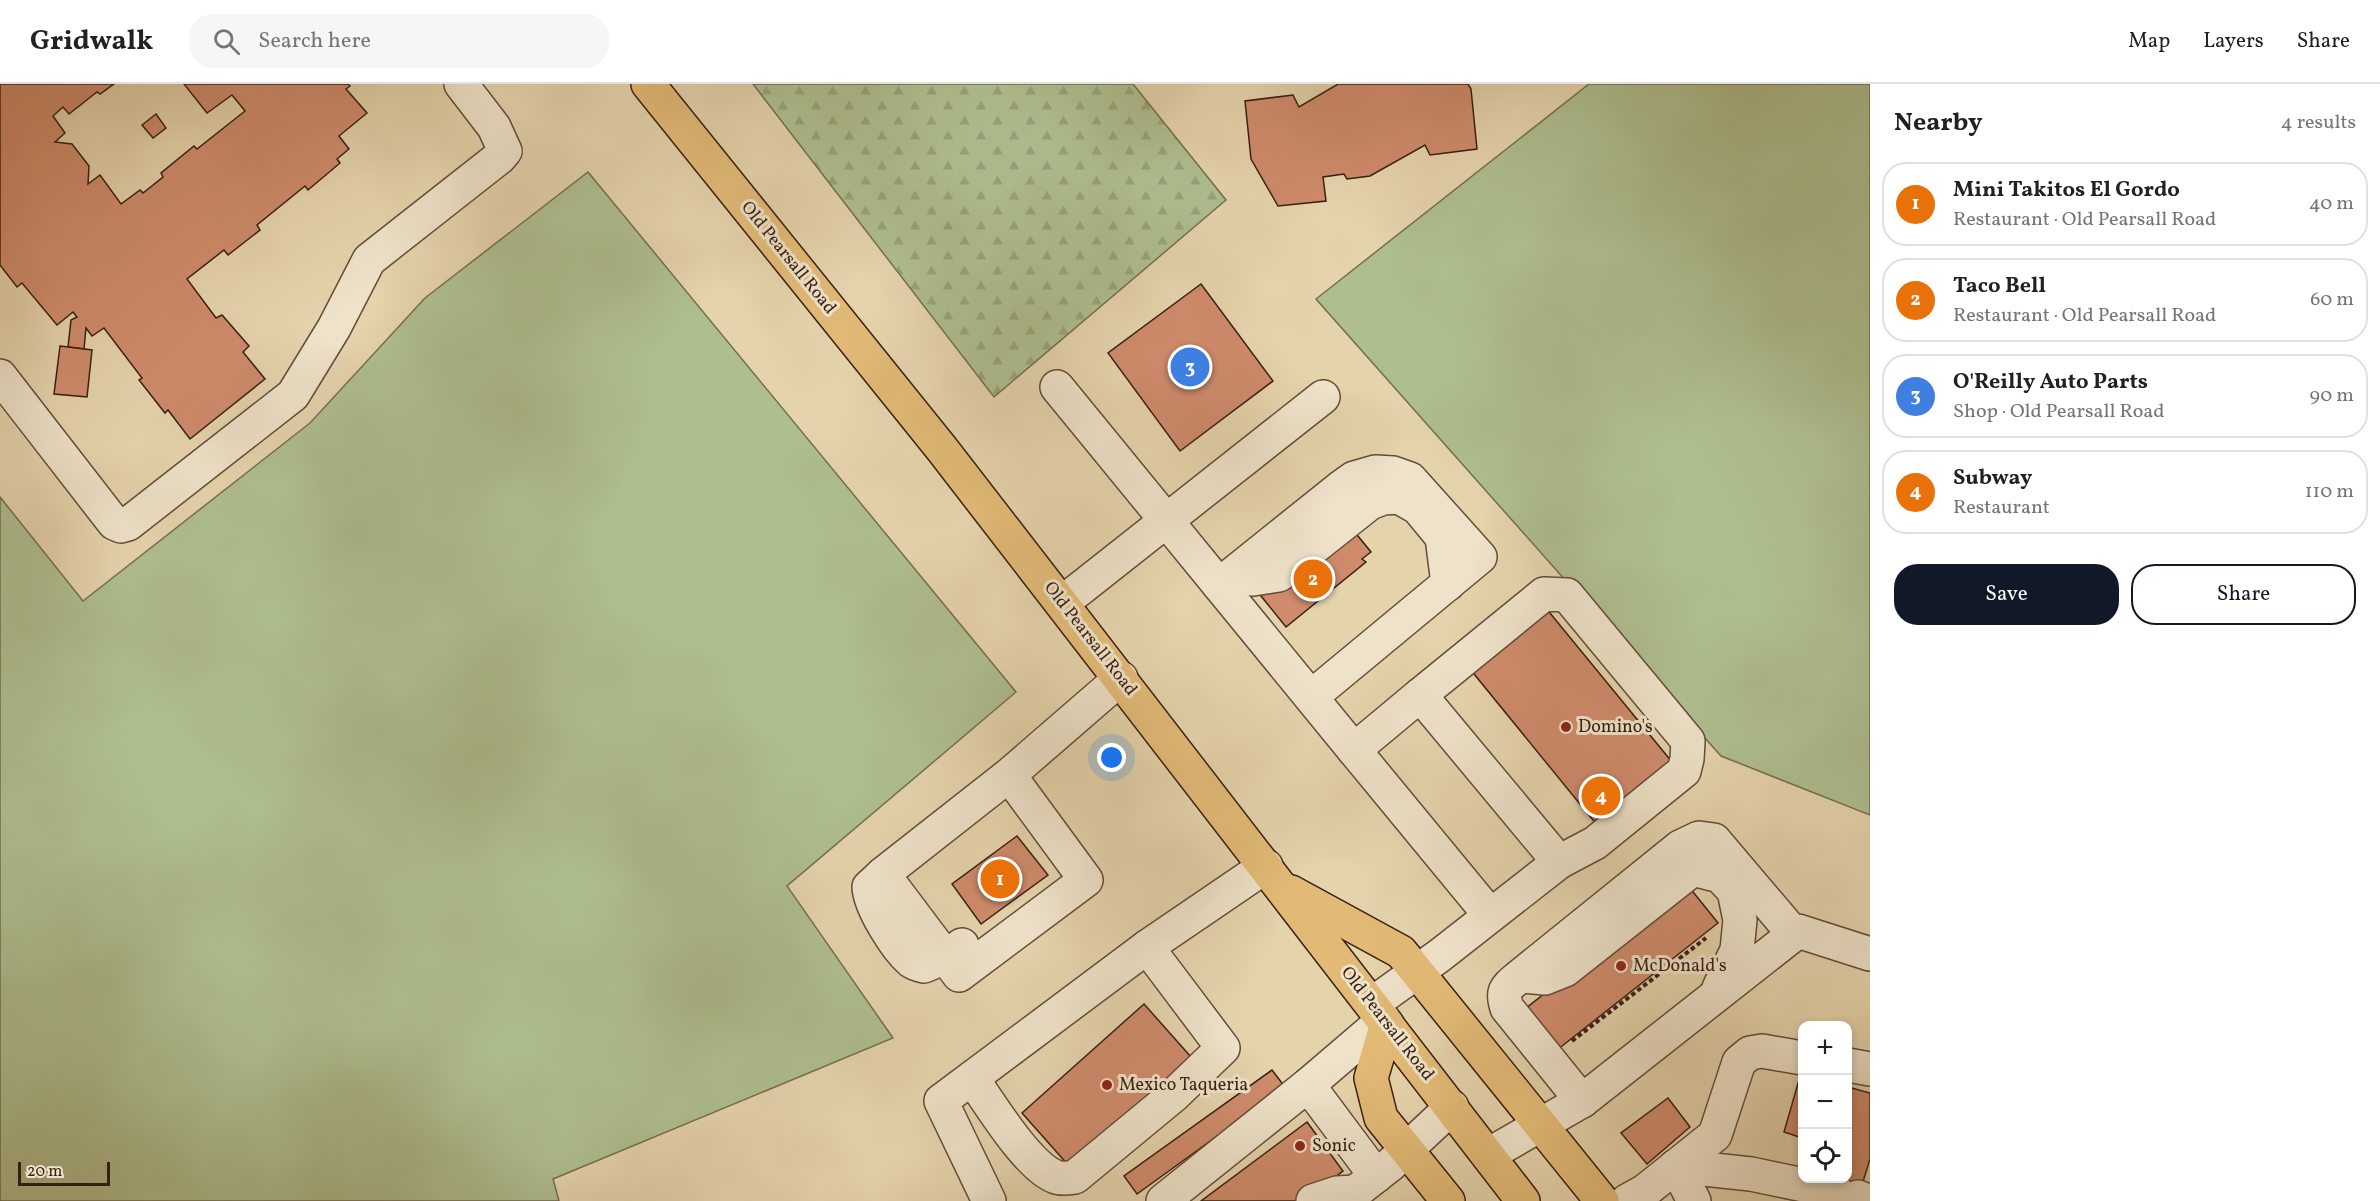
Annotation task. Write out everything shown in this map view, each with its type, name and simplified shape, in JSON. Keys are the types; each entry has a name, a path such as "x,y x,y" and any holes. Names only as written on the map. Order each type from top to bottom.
{"main road":[{"name":"Old Pearsall Road","path":"648,84 942,449 1524,1201"},
{"path":"1274,876 1401,952 1602,1201"},
{"path":"1381,1016 1371,1078 1382,1118 1448,1201"}],"lane":[{"path":"0,376 114,523 121,526 128,524 293,395 334,328 369,260 500,157 505,150 494,127 461,84"},
{"path":"1058,387 1166,519 1227,579 1311,697 1490,915"},
{"path":"1062,603 1323,397"},
{"path":"1227,579 1354,478 1375,472 1393,473 1410,479 1480,557 1311,697"},
{"path":"1169,1198 1308,1085 1381,1016 1418,971 1559,862 1595,843 1684,771 1688,741 1568,595 1544,594 1354,750"},
{"path":"1009,775 1086,880 959,975 883,874 1009,775 1120,678"},
{"path":"1420,695 1559,862"},
{"path":"1582,1101 1507,1008 1503,997 1506,988 1680,847 1699,838 1714,840 1793,933"},
{"path":"1520,976 1545,978 1566,970 1693,869 1720,876 1734,891 1740,920 1737,950 1715,995"},
{"path":"989,1201 941,1101 1147,947 1274,876"},
{"path":"1730,887 1746,894 1760,910 1766,927 1761,959"},
{"path":"1488,1155 1582,1101 1793,933 1798,931 1870,954"},
{"path":"972,1078 1023,1149 1039,1165 1057,1178 1075,1177 1173,1096 1223,1048 1147,947"},
{"path":"1627,1201 1645,1191 1715,1135 1739,1062 1750,1053 1762,1051 1798,1057"},
{"path":"1852,1066 1870,1069"},
{"path":"1308,1085 1358,1190"},
{"path":"1313,1201 1337,1193 1358,1190 1452,1107"},
{"path":"1676,1166 1751,1173 1854,1197"},
{"path":"1676,1166 1694,1201"}],"path":[{"path":"1565,1046 1710,935"}],"green space":[{"path":"753,84 1133,84 1226,200 994,397"},
{"path":"1589,84 1870,84 1870,815 1721,756 1316,299"},
{"path":"588,172 1016,692 787,886 893,1038 553,1179 559,1201 0,1201 0,497 83,601 310,423 425,298"}],"building":[{"path":"0,84 114,84 100,94 97,92 69,114 63,107 53,116 65,133 55,142 72,144 89,166 88,184 100,175 121,204 140,190 143,193 163,177 161,173 194,146 197,149 245,111 232,95 207,113 184,84 348,84 350,86 346,89 367,113 339,136 349,149 337,159 340,163 308,190 305,186 257,225 260,230 228,255 224,250 187,279 216,318 222,315 249,346 243,352 265,379 190,439 168,410 165,413 139,380 142,378 104,328 92,336 86,328 84,349 68,347 71,320 77,317 73,312 57,325 22,283 17,287 0,265"},
{"path":"1338,84 1468,84 1471,89 1477,149 1430,155 1425,145 1370,176 1347,179 1344,174 1323,177 1326,201 1278,206 1251,159 1245,101 1293,95 1299,107"},
{"path":"156,114 166,128 153,138 142,125"},
{"path":"1201,284 1273,381 1180,451 1108,353"},
{"path":"60,346 92,350 87,397 54,394"},
{"path":"1353,530 1371,552 1362,559 1366,562 1286,627 1261,596 1342,532"},
{"path":"1545,607 1672,762 1597,825 1470,669"},
{"path":"1017,836 1048,875 981,924 952,884"},
{"name":"McDonald's","path":"1685,882 1718,923 1557,1050 1525,1009"},
{"name":"Mexico Taqueria","path":"1144,1004 1191,1057 1069,1166 1022,1113"},
{"path":"1272,1070 1285,1087 1137,1194 1124,1176"},
{"path":"1798,1083 1798,1137 1784,1132"},
{"path":"1852,1088 1870,1093 1870,1159 1857,1201 1844,1183 1852,1183"},
{"path":"1668,1098 1690,1127 1647,1164 1621,1133"},
{"name":"Sonic","path":"1307,1122 1343,1171 1303,1201 1201,1201"}],"place":[{"name":"O'Reilly Auto Parts","path":"1190,367"},
{"name":"Taco Bell","path":"1313,579"},
{"name":"Domino's","path":"1566,727"},
{"name":"Subway","path":"1601,796"},
{"name":"Mini Takitos El Gordo","path":"1000,879"},
{"name":"McDonald's","path":"1621,966"},
{"name":"Mexico Taqueria","path":"1107,1085"},
{"name":"Sonic","path":"1300,1146"}]}
